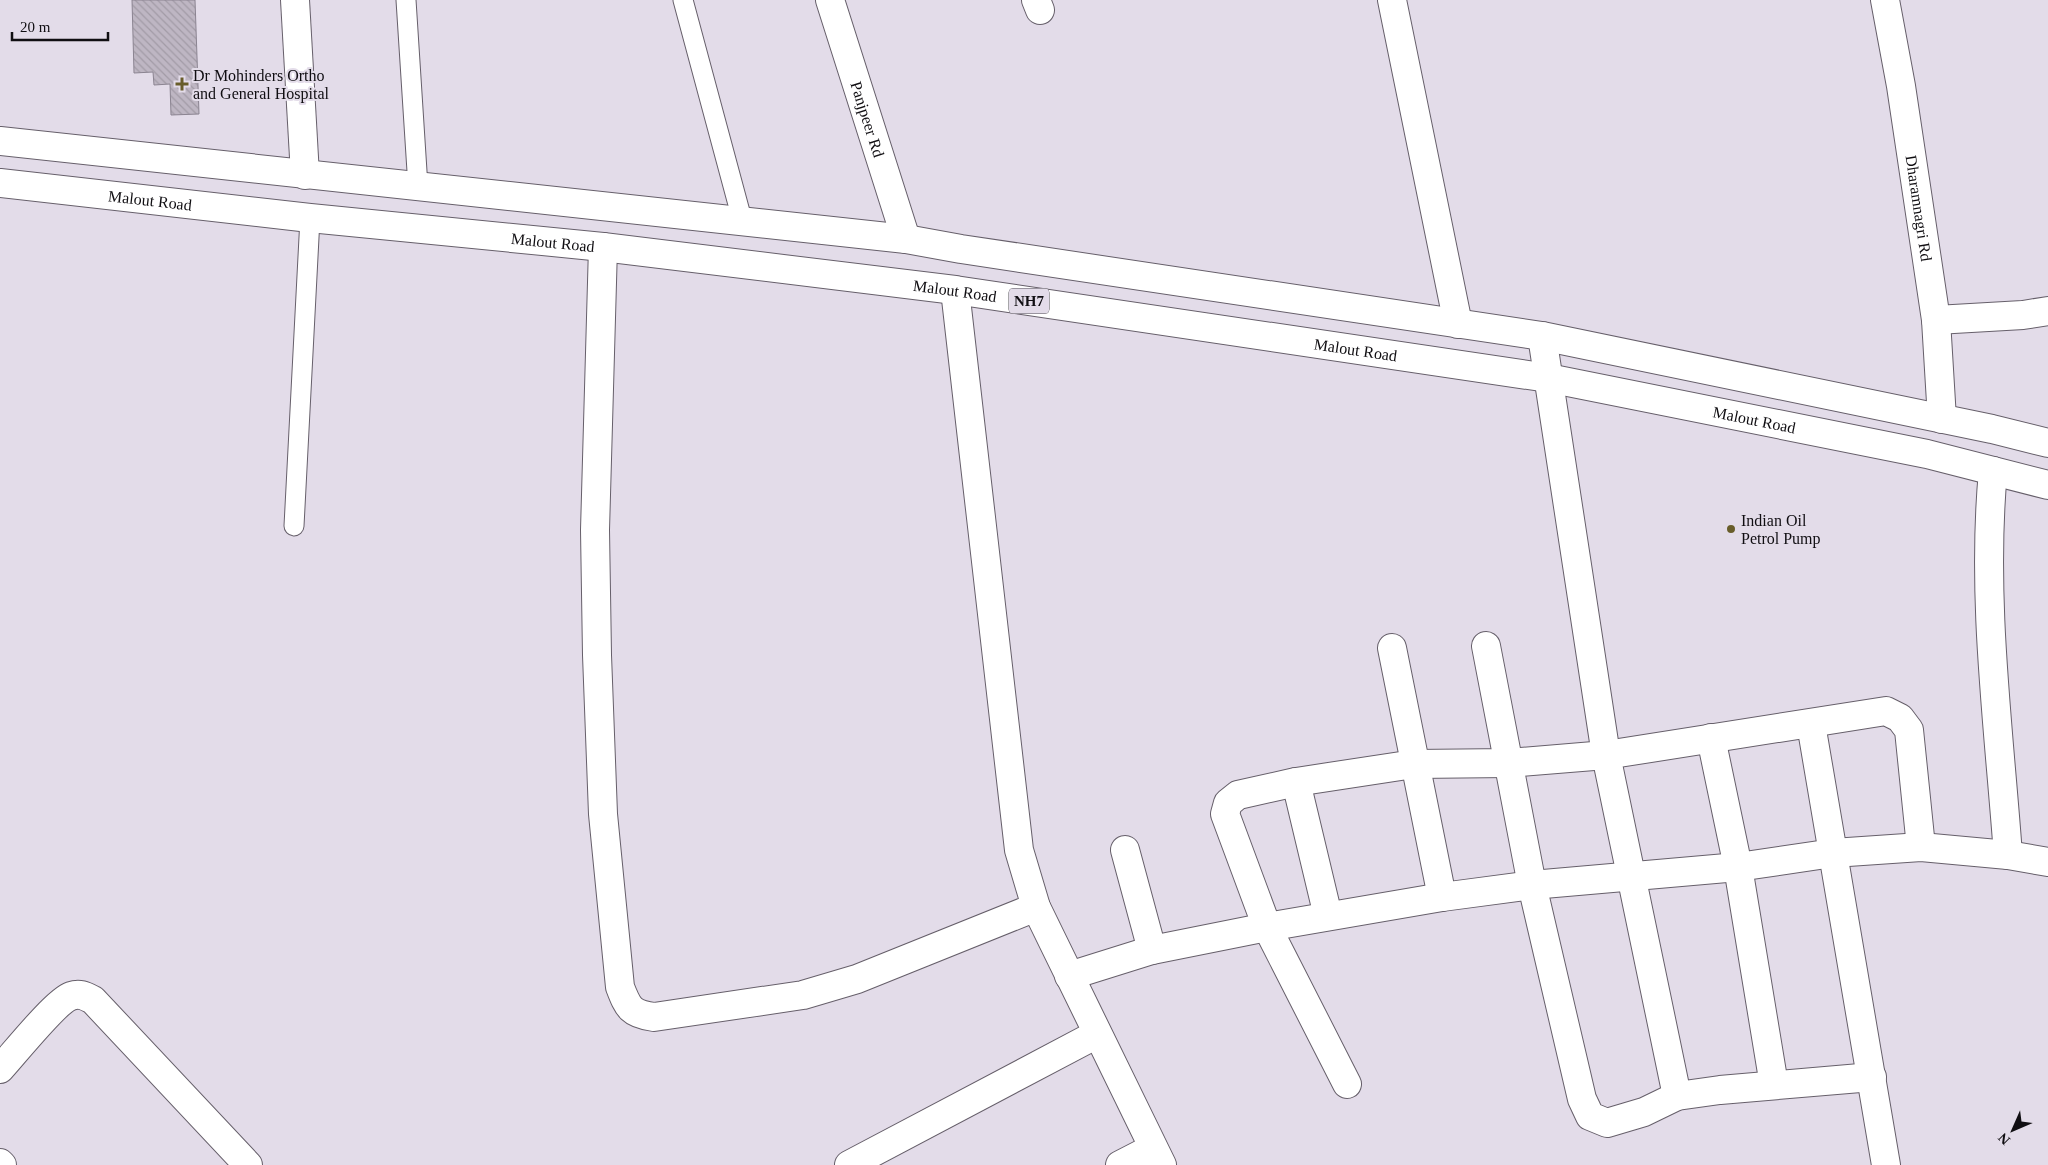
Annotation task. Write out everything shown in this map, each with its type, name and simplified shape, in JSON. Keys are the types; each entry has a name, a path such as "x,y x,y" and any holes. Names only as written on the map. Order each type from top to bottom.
{"main road":[{"path":"295,0 305,175"},
{"name":"Panjpeer Rd","path":"830,0 906,239"},
{"path":"1392,0 1458,324"},
{"name":"Dharamnagri Rd","path":"1885,0 1901,86 1936,320 1942,419"},
{"path":"0,141 743,223 906,239 961,249 1542,336 1992,429 2048,443"},
{"name":"Malout Road","path":"0,183 310,218 603,247 955,290 1548,378 1928,454 2048,485"},
{"path":"603,247 595,530 597,655 603,814 620,987 626,1004 638,1015 654,1017 803,995 857,979 1036,907"},
{"path":"955,290 1019,850 1036,907 1158,1156 1120,1165"},
{"path":"1936,320 2024,315 2048,311"},
{"path":"1542,336 1606,755 1678,1096"},
{"path":"1993,471 1988,519 1989,568 2008,855"},
{"path":"1486,646 1532,884 1582,1099 1590,1116 1606,1123 1644,1112 1678,1096 1774,1085 1872,1077"},
{"path":"1392,648 1442,896"},
{"path":"1348,1084 1267,927 1226,814 1228,803 1238,795 1296,782 1414,764 1509,763 1606,755 1886,712 1900,718 1909,730 1921,847"},
{"path":"1811,724 1886,1165"},
{"path":"1711,738 1738,867 1774,1085"},
{"path":"1296,782 1328,916"},
{"path":"1069,976 1152,950 1267,927 1442,896 1532,884 1738,867 1833,853 1921,847 2008,855 2048,862"},
{"path":"1126,850 1152,950"},
{"path":"0,1069 57,1005 70,996 81,994 93,1000 248,1165"},
{"path":"849,1165 1097,1034"}],"lane":[{"path":"406,0 418,187"},
{"path":"683,0 743,223"},
{"path":"294,526 310,218"}],"building":[{"path":"132,0 195,0 199,114 171,115 170,84 154,85 153,72 134,73"}],"place":[{"name":"Dr Mohinders Ortho and General Hospital","path":"182,84"},
{"name":"Indian Oil Petrol Pump","path":"1731,529"}]}
